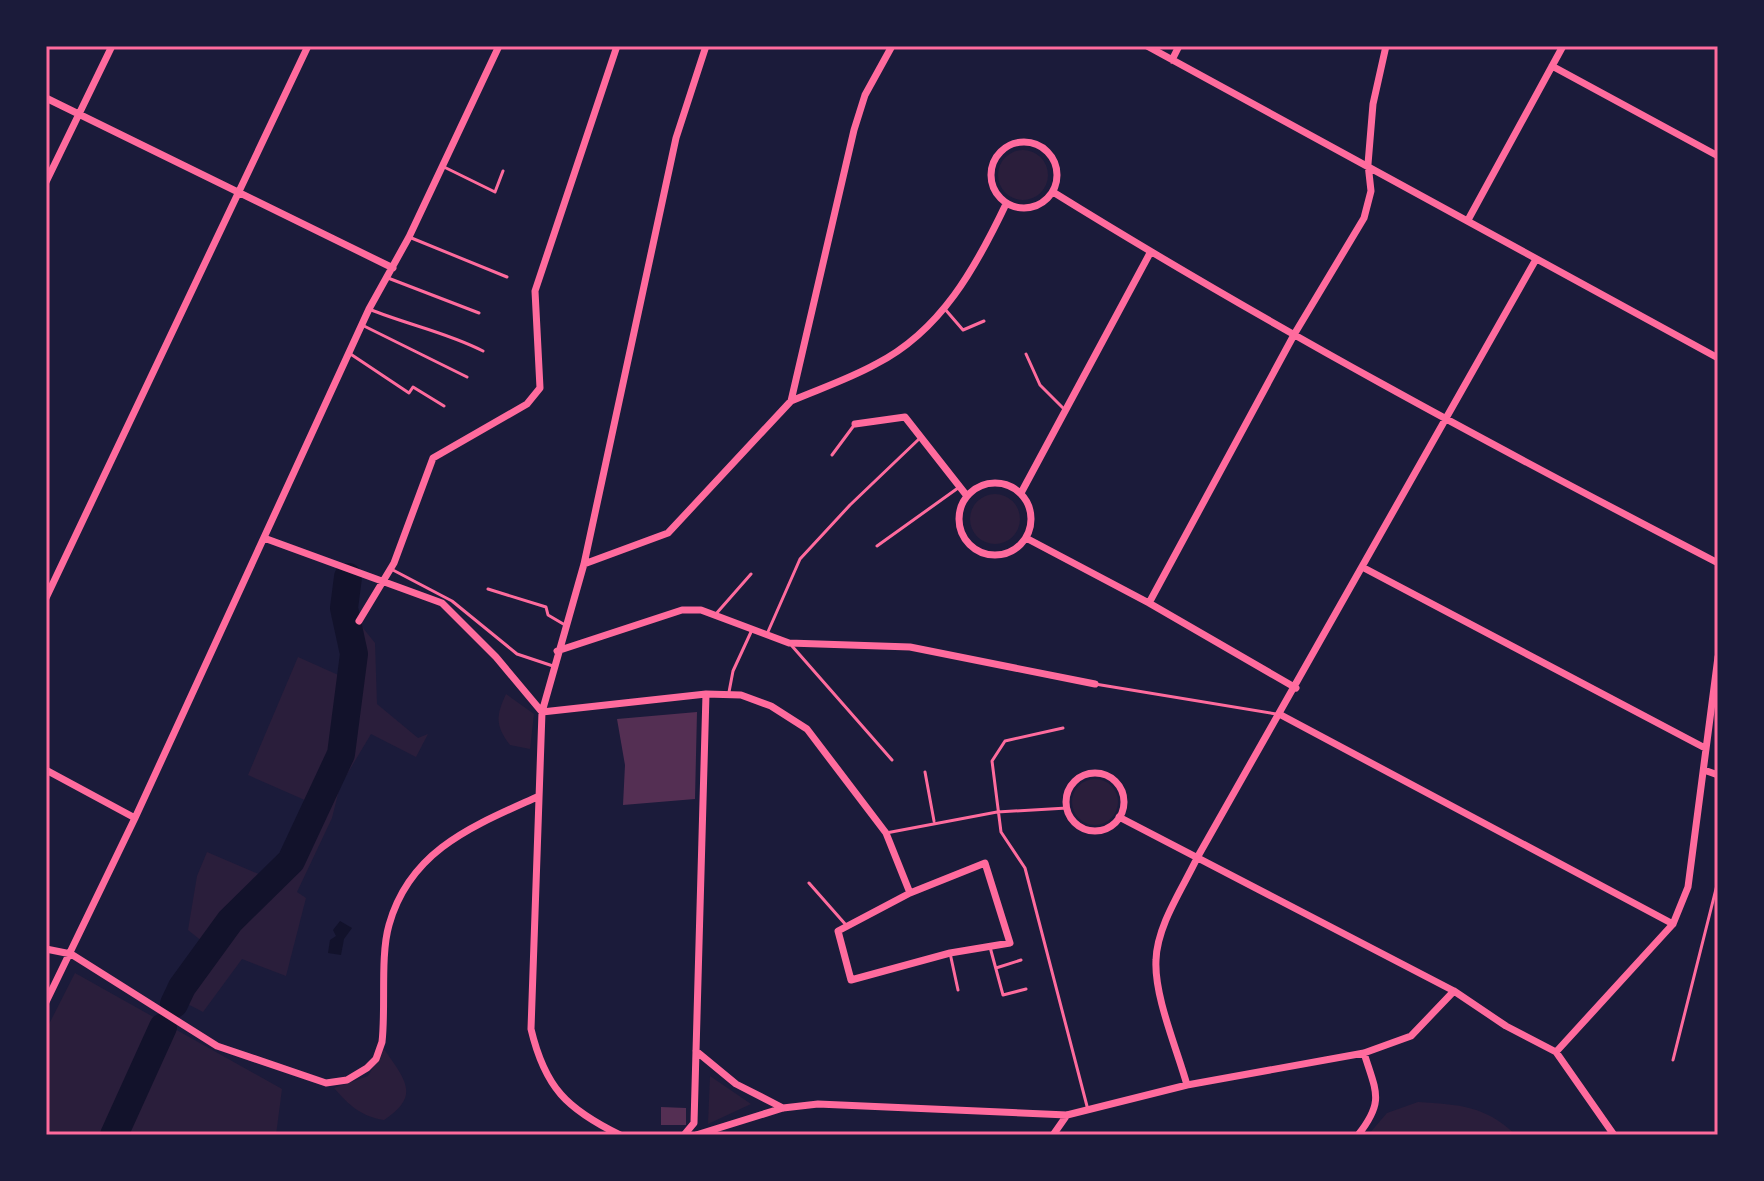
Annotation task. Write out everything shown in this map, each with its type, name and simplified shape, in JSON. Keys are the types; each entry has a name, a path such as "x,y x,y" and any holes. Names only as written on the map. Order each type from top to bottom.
{"street":[{"path":"46,182 112,46"},
{"path":"46,598 308,46"},
{"path":"46,1002 135,818 369,309 409,237 499,46"},
{"path":"359,621 391,569 433,458 527,404 540,388 535,291 617,46"},
{"path":"620,1135 583,1117 557,1095 536,1051 531,1029 542,712 584,564 676,138 706,46"},
{"path":"791,401 854,130 865,95 892,46"},
{"path":"1147,46 1368,164 1535,261 1718,358"},
{"path":"1172,60 1179,46"},
{"path":"1149,603 1295,333 1364,218 1371,191 1368,164 1373,104 1386,46"},
{"path":"1468,220 1563,46"},
{"path":"1552,66 1718,156"},
{"path":"46,98 393,268"},
{"path":"1014,143 1036,144 1046,150 1057,170 1053,192 1046,201 1026,209 1006,204 992,187 991,166 1004,148 1014,143"},
{"path":"1053,192 1150,253 1444,420 1718,563"},
{"path":"584,564 668,533 791,401 877,364 914,340 976,267 1006,204"},
{"path":"1021,493 1150,253"},
{"path":"1187,1085 1161,993 1156,960 1161,935 1197,858 1281,715 1535,261"},
{"path":"855,424 905,417 967,496"},
{"path":"987,484 1011,486 1021,493 1031,515 1026,538 1008,553 997,555 974,549 961,530 961,507 967,496 987,484"},
{"path":"264,538 442,603 455,613 542,712"},
{"path":"1026,538 1149,603 1296,688"},
{"path":"1364,568 1705,748"},
{"path":"557,651 682,610 715,615 789,643 910,647 1095,684"},
{"path":"1556,1052 1673,924 1688,887 1718,657"},
{"path":"542,712 706,694 741,695 771,706 807,729 886,833 910,893"},
{"path":"684,1135 694,1123 706,694"},
{"path":"1281,715 1673,924"},
{"path":"46,770 135,818"},
{"path":"1704,770 1718,775"},
{"path":"1100,773 1116,782 1124,799 1119,817 1105,829 1086,829 1077,825 1067,808 1069,789 1074,782 1082,776 1100,773"},
{"path":"46,949 71,954 217,1046 326,1083 347,1080 376,1059 382,1042 388,926 404,890 423,865 460,831 537,797"},
{"path":"1119,817 1454,991 1506,1026 1556,1052 1614,1135"},
{"path":"985,863 1010,943 950,953 851,980 838,931 910,893 985,863"},
{"path":"696,1135 783,1108 871,1104 928,1111 1067,1115 1187,1085 1364,1053 1411,1036 1454,991"},
{"path":"696,1051 736,1084 783,1108"},
{"path":"1358,1135 1375,1114 1376,1094 1364,1053"},
{"path":"1053,1135 1067,1115"}],"lane":[{"path":"442,166 495,192 503,171"},
{"path":"409,237 507,277"},
{"path":"388,278 479,313"},
{"path":"944,308 963,330 984,321"},
{"path":"369,309 420,330 446,332 483,351"},
{"path":"362,325 467,377"},
{"path":"349,353 409,393 413,387 444,406"},
{"path":"1026,354 1040,385 1065,410"},
{"path":"832,455 855,424"},
{"path":"767,634 800,559 850,505 922,436"},
{"path":"877,546 958,488"},
{"path":"391,569 452,601 517,654 553,666"},
{"path":"715,615 751,574"},
{"path":"488,589 546,607 548,615 565,625"},
{"path":"729,694 733,671 753,629"},
{"path":"789,643 892,760"},
{"path":"1095,684 1281,715"},
{"path":"1063,728 1005,741 992,761 1001,832 1025,868 1088,1111"},
{"path":"925,772 934,821"},
{"path":"886,833 934,821 997,812 1067,808"},
{"path":"809,883 846,925"},
{"path":"990,947 1003,995 1026,989"},
{"path":"950,953 958,990"},
{"path":"996,968 1021,960"}],"path":[{"path":"1673,1060 1718,881"}],"shaded area":[{"path":"1023,150 1041,157 1048,175 1041,193 1023,200 1005,193 998,175 1005,157"},
{"path":"995,494 1013,501 1020,519 1013,537 995,544 977,537 970,519 977,501"},
{"path":"351,613 375,643 377,704 418,738 428,734 416,757 371,734 340,786 332,818 297,892 306,898 286,976 242,959 203,1012 174,997 203,942 188,930 197,876 207,852 275,881 311,807 307,801 248,775 298,657 345,678 342,635"},
{"path":"506,694 534,714 530,749 510,745 502,732 499,715"},
{"path":"1095,779 1111,786 1118,802 1111,818 1095,825 1079,818 1072,802 1079,786"},
{"path":"340,921 352,928 344,939 341,955 328,953 330,940 336,936 333,930"},
{"path":"75,973 282,1089 276,1135 46,1135 46,1030"},
{"path":"384,1049 403,1078 406,1094 403,1103 384,1120 356,1109 334,1088 368,1076"},
{"path":"710,1076 751,1104 708,1124"},
{"path":"1418,1102 1471,1108 1493,1118 1516,1135 1368,1135 1387,1113"}],"building":[{"path":"697,712 695,799 623,805 625,765 617,719"},
{"path":"661,1107 686,1108 686,1125 661,1125"}],"waterway":[{"path":"174,1004 182,987 230,921 291,861 341,754 354,654 344,608 348,577"},
{"path":"114,1135 163,1027"}]}
